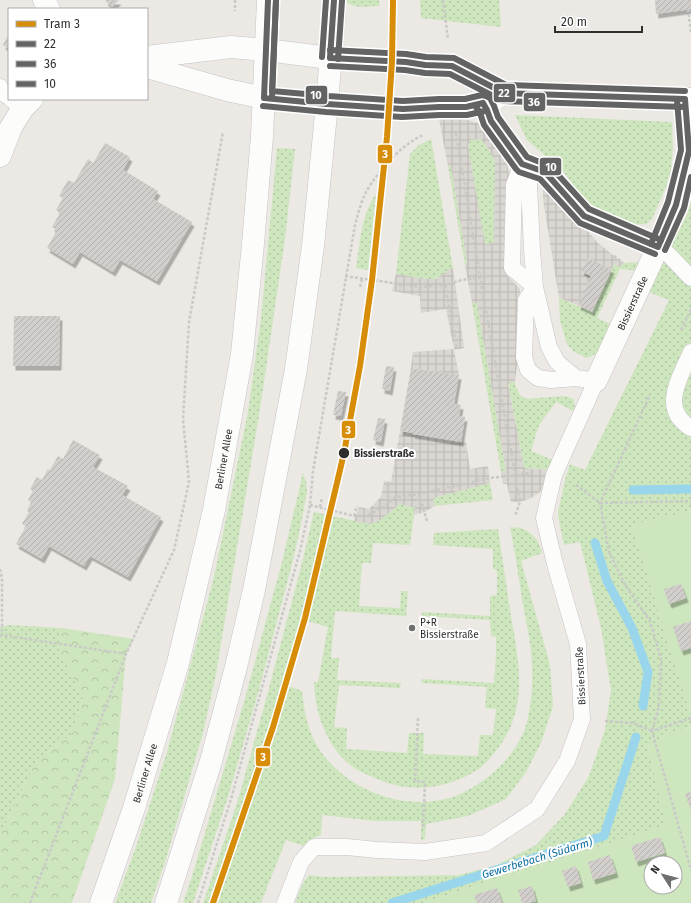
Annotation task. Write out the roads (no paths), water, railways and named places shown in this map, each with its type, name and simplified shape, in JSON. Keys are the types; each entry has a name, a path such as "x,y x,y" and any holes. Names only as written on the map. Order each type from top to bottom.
{"main road":[{"name":"Berliner Allee","path":"101,903 134,808 178,663 214,510 242,354 262,136 268,0"},
{"path":"166,903 211,761 236,667 256,583 296,369 312,254 327,104 334,0"},
{"name":"Bissierstraße","path":"148,57 231,48 266,50 330,58 452,66 504,93 688,99 689,151 676,205 658,247 586,380"},
{"name":"Bissierstraße","path":"148,67 227,90 264,98 327,104 403,109 458,106 466,107 495,99 504,93"},
{"path":"0,156 19,101"}],"lane":[{"path":"0,87 2,92 8,95"},
{"path":"483,103 491,120 522,164 529,184 535,287 549,347 557,362 586,380"},
{"path":"522,164 545,172 584,216 658,247 668,254 691,278"},
{"path":"535,287 526,300 524,357 528,370 538,378 551,380 586,380"},
{"path":"691,352 676,385 673,401 678,416 684,424 691,428"},
{"name":"Bissierstraße","path":"285,903 301,862 314,847 346,847 425,852 486,843 537,809 567,761 582,719 578,644 555,564 544,518 554,475 586,380"}],"waterway":[{"name":"Gewerbebach (Südarm)","path":"633,490 691,489"},
{"name":"Gewerbebach (Südarm)","path":"595,543 607,581 632,628 648,672 643,706"},
{"name":"Gewerbebach (Südarm)","path":"392,903 604,836 636,737"}],"tram line":[{"name":"3","path":"213,903 273,727 305,618 344,453 360,366 372,280 387,137 392,61 393,0"}],"place":[{"name":"Bissierstraße","path":"344,453"},
{"name":"P+R Bissierstraße","path":"412,628"}]}
